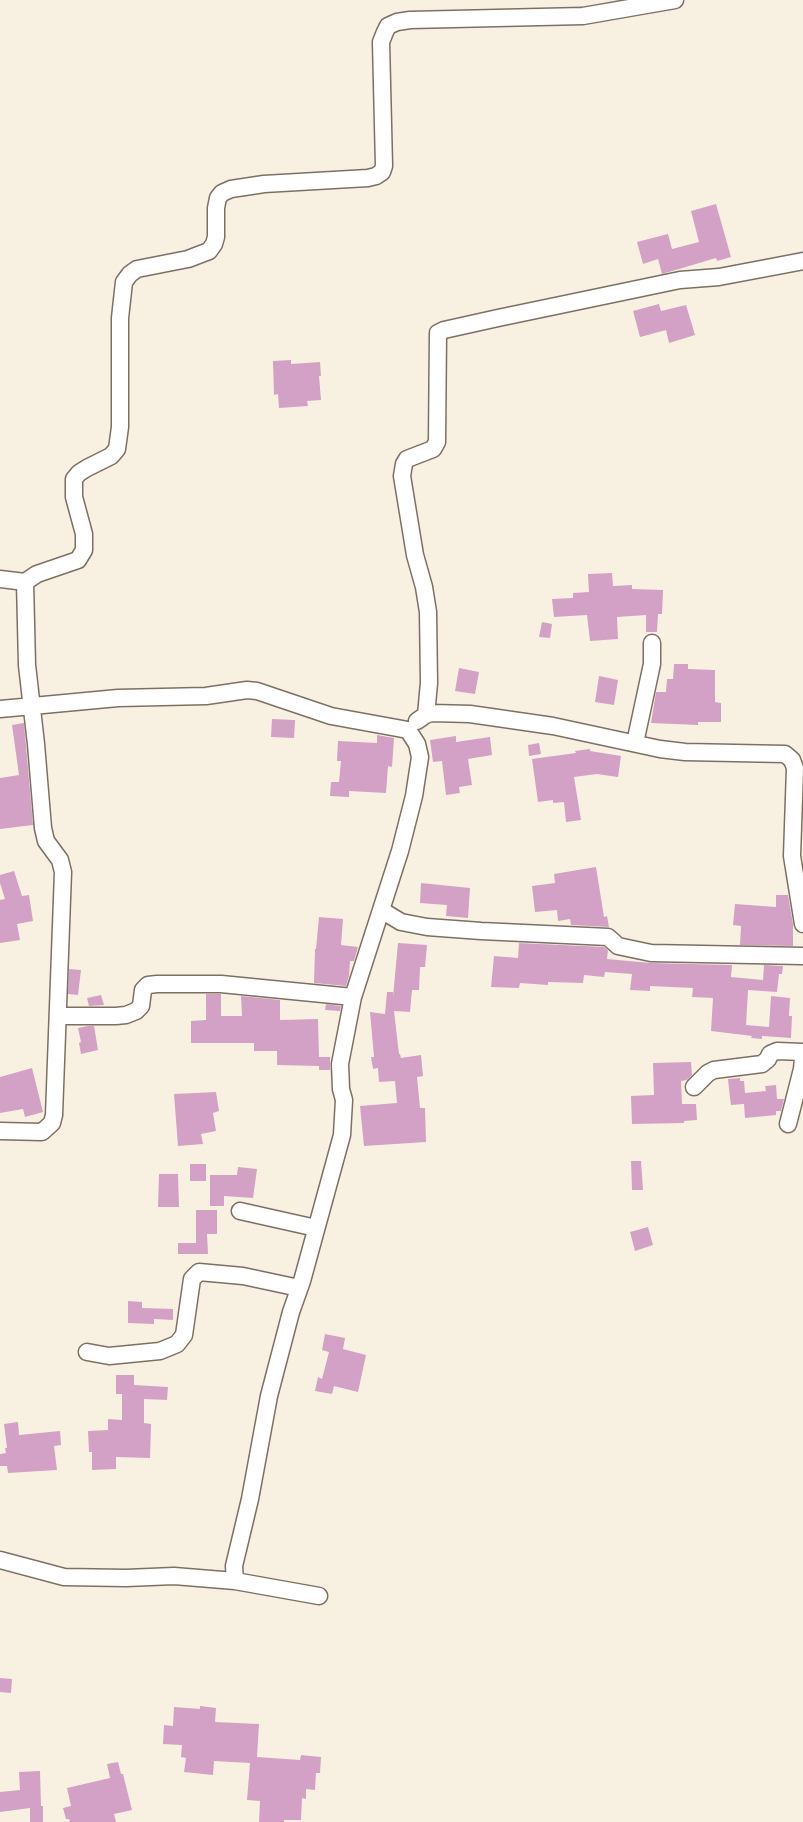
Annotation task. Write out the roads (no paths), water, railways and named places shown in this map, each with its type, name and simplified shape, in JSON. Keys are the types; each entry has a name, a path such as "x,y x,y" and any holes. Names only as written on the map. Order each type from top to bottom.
{"street":[{"path":"0,579 25,582 37,574 78,560 84,550 84,534 74,497 74,479 87,468 111,456 117,449 120,427 120,318 124,282 137,269 188,258 210,251 216,236 218,198 222,193 231,189 264,184 368,178 382,172 384,166 381,42 388,26 410,20 583,16 675,0"},
{"path":"426,715 429,683 428,612 424,586 415,555 402,476 407,459 433,449 437,442 438,333 498,318 680,280 719,277 803,261"},
{"path":"0,1131 42,1132 52,1122 54,1115 63,872 60,860 46,841 43,828 27,665 25,582"},
{"path":"635,743 652,664 652,644"},
{"path":"0,709 118,698 206,696 247,690 257,691 331,716 408,730 417,744 420,757 419,770 400,851 354,997 340,1064 341,1089 344,1100 342,1135 269,1396 250,1499 234,1566 235,1581"},
{"path":"408,730 426,715 433,713 470,714 553,726 685,752 781,753 796,755 792,867 803,924"},
{"path":"381,910 402,922 427,927 608,937 618,946 651,953 803,956"},
{"path":"58,1016 116,1016 136,1011 141,1006 143,990 148,985 156,984 221,984 354,997"},
{"path":"694,1088 708,1073 714,1070 764,1063 774,1051 803,1052"},
{"path":"788,1124 803,1058"},
{"path":"240,1211 316,1228"},
{"path":"87,1352 118,1356 160,1351 177,1344 184,1335 192,1279 199,1272 243,1276 299,1288"},
{"path":"0,1560 64,1577 126,1578 174,1576 235,1581 319,1596"}]}
